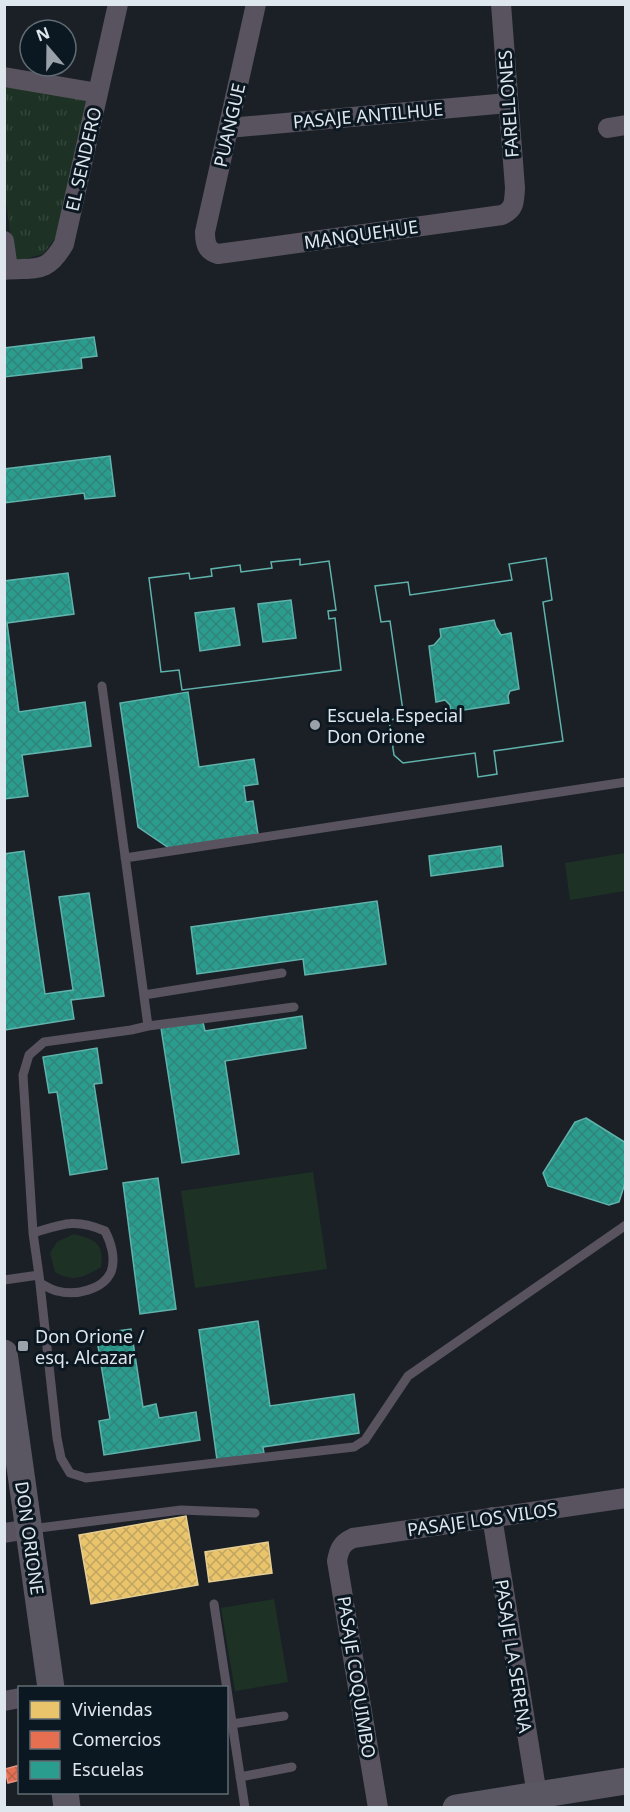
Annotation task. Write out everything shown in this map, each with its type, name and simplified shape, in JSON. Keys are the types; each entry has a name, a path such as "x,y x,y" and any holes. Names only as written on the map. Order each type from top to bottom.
{"street":[{"name":"EL SENDERO","path":"7,269 39,268 49,264 63,244 118,4"},
{"name":"FARELLONES","path":"501,4 515,188 513,204"},
{"name":"PUANGUE","path":"206,246 205,232 228,128 260,5"},
{"path":"4,77 98,93"},
{"name":"PASAJE ANTILHUE","path":"228,128 508,103"},
{"name":"MANQUEHUE","path":"206,246 211,252 226,253 502,215 510,211 513,204"},
{"path":"4,240 7,269"},
{"name":"DON ORIONE","path":"5,1359 17,1531 51,1686"},
{"name":"PASAJE LOS VILOS","path":"341,1546 353,1538 626,1498"},
{"name":"PASAJE LA SERENA","path":"492,1517 537,1795"},
{"name":"PASAJE COQUIMBO","path":"341,1546 337,1561 378,1808"},
{"path":"456,1808 626,1781"}],"lane":[{"path":"102,686 148,1026"},
{"path":"125,858 626,782"},
{"path":"144,995 282,973"},
{"path":"294,1006 44,1042 29,1054 24,1076 33,1233 57,1438 61,1458 70,1473 86,1478 354,1447 365,1440 408,1376 626,1225"},
{"path":"4,1280 40,1279 56,1291 77,1294 101,1284 111,1271 112,1246 105,1231 88,1224 68,1223 33,1233"},
{"path":"17,1531 181,1510 255,1513"},
{"path":"214,1604 226,1686"},
{"path":"228,1697 245,1808"},
{"path":"232,1724 285,1716"},
{"path":"240,1777 292,1767"}],"green space":[{"path":"4,87 88,99 57,236 43,254 14,262 4,186"},
{"path":"625,853 625,891 570,900 565,863"},
{"path":"313,1172 327,1269 195,1288 181,1191"},
{"path":"74,1234 97,1243 102,1259 101,1267 84,1276 73,1278 55,1272 50,1253 57,1242"},
{"path":"274,1599 288,1682 235,1691 221,1608"}],"building: Viviendas":[{"path":"186,1516 198,1585 91,1604 79,1535"},
{"path":"268,1542 272,1573 209,1582 205,1552"}],"building: Comercios":[{"path":"18,1766 18,1780 8,1783 5,1769"}],"building: Escuelas":[{"path":"94,337 97,356 81,358 82,368 4,377 4,348"},
{"path":"110,456 115,496 85,499 84,493 4,503 4,469"},
{"path":"546,558 552,600 543,602 563,741 494,751 497,774 478,777 475,753 403,763 394,755 389,720 404,718 390,621 381,622 375,586 408,582 410,595 512,580 509,564","holes":["494,620 501,635 511,633 519,689 510,691 509,703 451,712 450,705 445,700 436,702 429,646 434,645 441,637 440,629"]},
{"path":"546,558 552,600 543,602 563,741 494,751 497,774 478,777 475,753 403,763 394,755 389,720 404,718 390,621 381,622 375,586 408,582 410,595 512,580 509,564"},
{"path":"300,559 300,565 329,561 336,610 328,611 329,619 335,618 341,670 182,690 179,670 161,672 149,578 189,573 190,579 212,576 211,569 240,565 241,572 272,568 271,562","holes":["234,608 240,645 200,651 195,613"]},
{"path":"300,559 300,565 329,561 336,610 328,611 329,619 335,618 341,670 182,690 179,670 161,672 149,578 189,573 190,579 212,576 211,569 240,565 241,572 272,568 271,562"},
{"path":"68,573 74,614 7,623 19,712 85,702 91,746 22,755 28,796 4,799 4,581"},
{"path":"291,600 296,638 263,642 258,604"},
{"path":"188,692 199,767 254,759 258,784 244,786 246,802 253,801 258,834 169,848 138,827 120,703"},
{"path":"501,846 503,866 431,876 429,856"},
{"path":"24,851 45,994 73,990 59,897 89,893 104,996 71,1000 74,1019 4,1030 4,854"},
{"path":"377,901 386,964 305,975 303,959 197,974 191,927"},
{"path":"302,1016 306,1048 225,1061 239,1154 182,1163 161,1028 203,1022 205,1031"},
{"path":"97,1048 102,1083 94,1084 107,1169 70,1175 57,1092 49,1093 43,1057"},
{"path":"586,1118 626,1143 626,1180 619,1202 609,1205 548,1186 543,1173 575,1122"},
{"path":"158,1178 176,1309 140,1314 123,1183"},
{"path":"258,1321 270,1406 354,1394 359,1433 263,1447 264,1453 217,1460 199,1330"},
{"path":"131,1329 143,1407 156,1404 159,1418 196,1412 200,1440 104,1455 99,1421 110,1419 96,1334"}],"place":[{"name":"Escuela Especial Don Orione","path":"315,725"},
{"name":"Don Orione / esq. Alcazar","path":"23,1346"}]}
